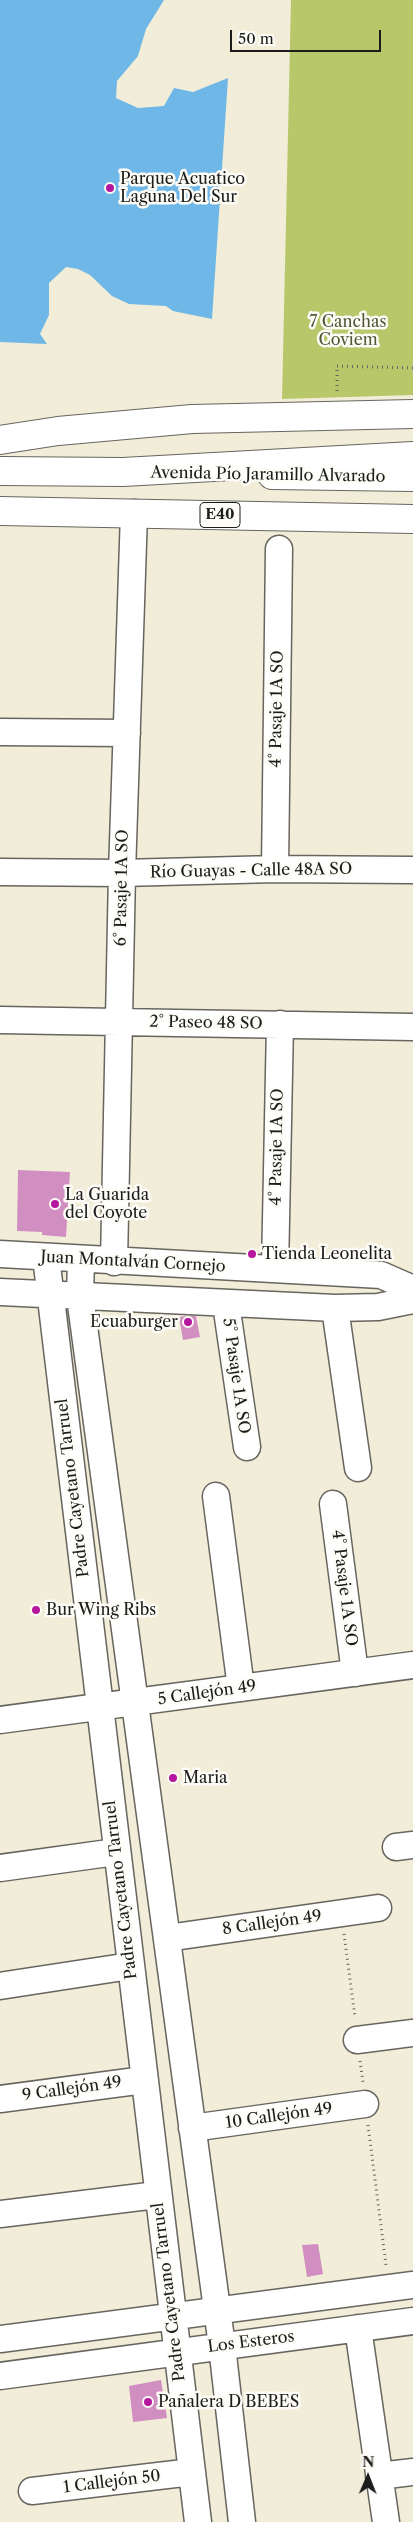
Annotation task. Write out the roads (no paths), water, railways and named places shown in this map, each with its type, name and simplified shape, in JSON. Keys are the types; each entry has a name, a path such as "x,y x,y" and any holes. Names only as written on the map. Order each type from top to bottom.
{"main road":[{"path":"0,440 58,431 192,419 413,414"},
{"path":"0,471 122,472 413,456"},
{"name":"Avenida Pío Jaramillo Alvarado","path":"122,472 413,477"},
{"path":"307,517 413,510"},
{"name":"E40","path":"0,511 307,517"},
{"path":"307,517 413,519"}],"street":[{"name":"6° Pasaje 1A SO","path":"114,1262 122,873 134,513"},
{"name":"4° Pasaje 1A SO","path":"275,869 279,549"},
{"path":"0,732 127,733"},
{"name":"Río Guayas - Calle 48A SO","path":"0,872 122,873 275,869 413,870"},
{"name":"2° Paseo 48 SO","path":"0,1020 413,1027"},
{"name":"4° Pasaje 1A SO","path":"275,1269 280,1024"},
{"name":"Juan Montalván Cornejo","path":"0,1254 114,1262 381,1275 413,1289"},
{"name":"Padre Cayetano Tarruel","path":"46,1257 157,2195 198,2522"},
{"name":"Padre Cayetano Tarruel","path":"81,1259 80,1297 222,2346 242,2522"},
{"path":"0,1292 335,1308 378,1307 413,1300"},
{"name":"5° Pasaje 1A SO","path":"226,1304 247,1447"},
{"path":"335,1308 358,1468"},
{"path":"216,1496 240,1688"},
{"name":"4° Pasaje 1A SO","path":"333,1504 355,1673"},
{"name":"5 Callejón 49","path":"0,1720 413,1664"},
{"path":"0,1868 116,1852"},
{"name":"8 Callejón 49","path":"166,1938 378,1908"},
{"path":"0,1986 130,1966"},
{"path":"358,2040 413,2033"},
{"name":"9 Callejón 49","path":"0,2099 144,2080"},
{"name":"10 Callejón 49","path":"192,2128 366,2104"},
{"path":"0,2214 157,2195"},
{"path":"0,2339 413,2285"},
{"name":"Los Esteros","path":"0,2376 176,2351 413,2321"},
{"path":"358,2328 386,2522"},
{"name":"1 Callejón 50","path":"32,2491 192,2472"},
{"path":"380,2476 413,2472"}],"water":[{"name":"Parque Acuatico Laguna Del Sur","path":"0,0 164,0 146,29 138,56 117,81 116,98 138,108 164,106 174,88 193,92 228,78 212,319 173,311 166,306 129,304 112,296 90,275 78,269 66,267 49,283 49,315 40,334 47,344 0,342"}],"place":[{"name":"Parque Acuatico Laguna Del Sur","path":"110,188"},
{"name":"La Guarida del Coyote","path":"55,1204"},
{"name":"Tienda Leonelita","path":"252,1254"},
{"name":"Ecuaburger","path":"188,1322"},
{"name":"Bur Wing Ribs","path":"36,1610"},
{"name":"Maria","path":"173,1778"},
{"name":"Pañalera D BEBES","path":"148,2402"}],"park label":[{"name":"7 Canchas Coviem","path":"348,331"}]}
